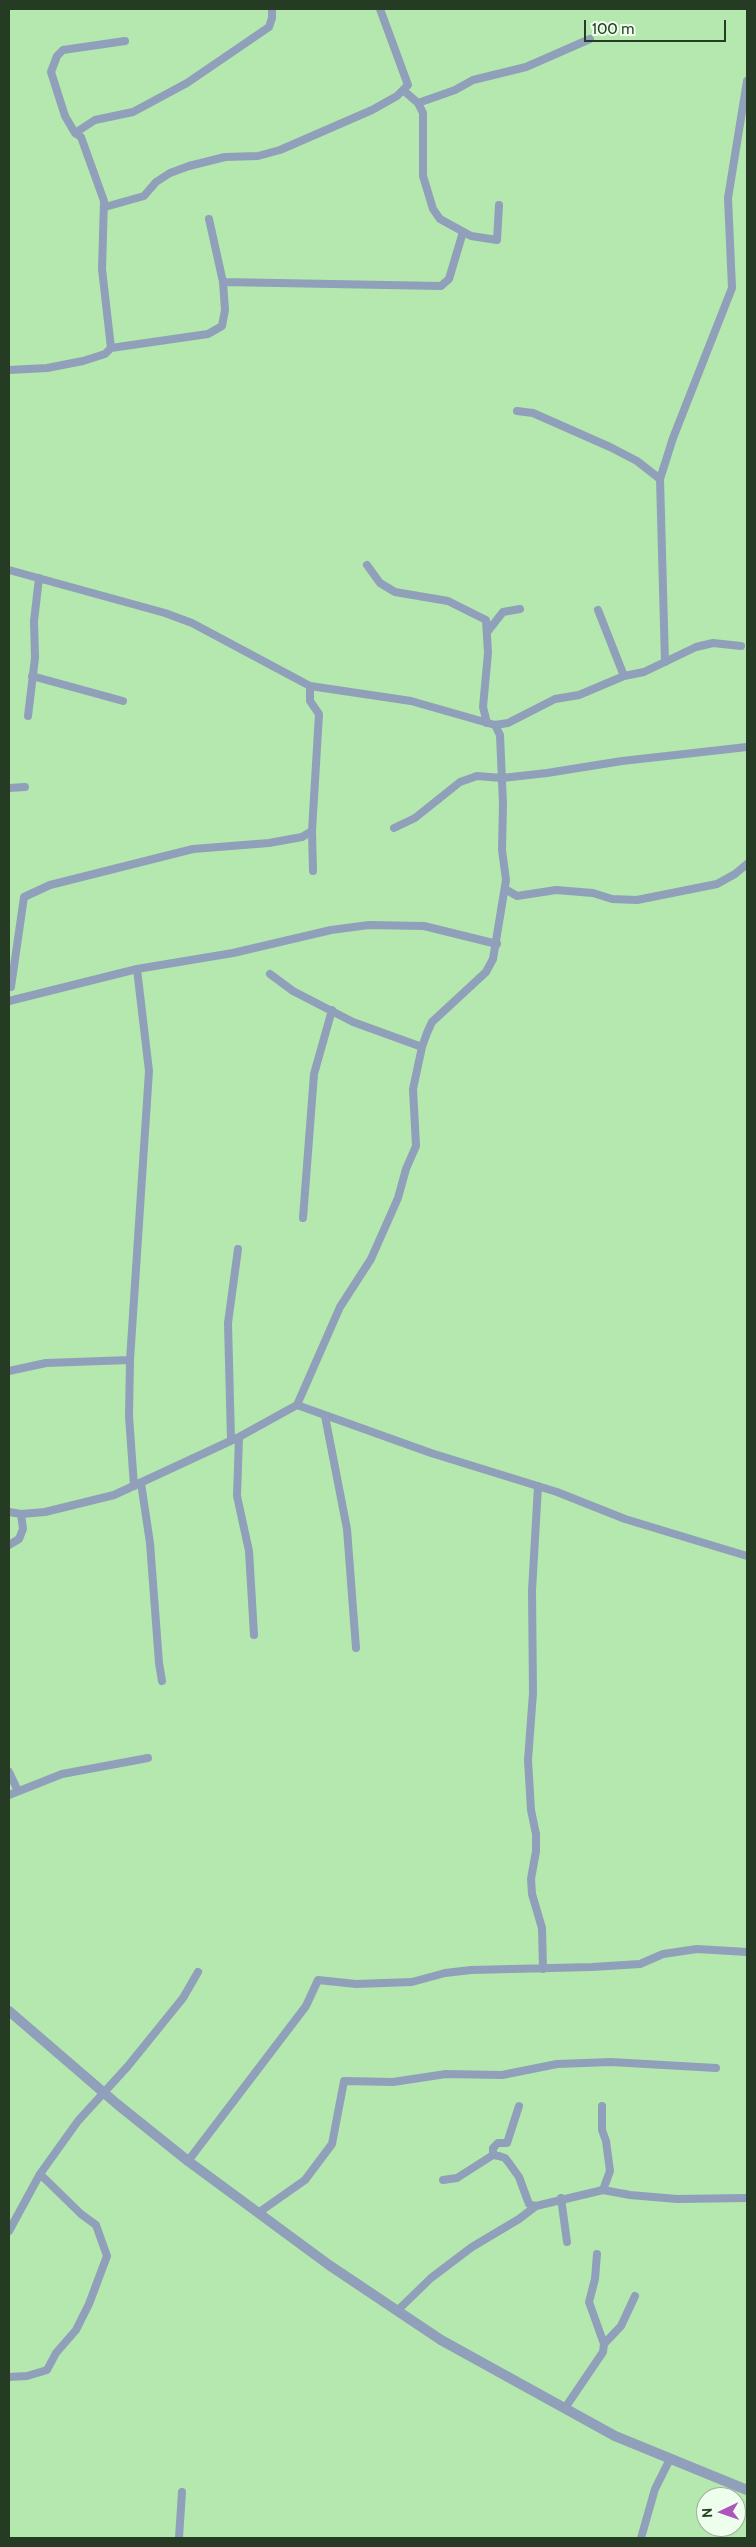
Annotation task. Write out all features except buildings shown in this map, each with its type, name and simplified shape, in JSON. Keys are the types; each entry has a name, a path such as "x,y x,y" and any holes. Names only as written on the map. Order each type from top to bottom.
{"street":[{"path":"74,133 95,120 134,112 187,83 269,27 272,9"},
{"path":"105,207 144,196 163,178 189,166 225,157 258,156 280,150 372,110 403,90 408,85 380,9"},
{"path":"418,103 455,90 473,80 526,68 590,39"},
{"path":"111,348 102,269 105,207 81,137 74,133 65,116 51,72 57,56 63,50 125,41"},
{"path":"665,662 660,479 673,438 732,288 728,198 747,81"},
{"path":"403,90 418,103 423,113 423,176 433,209 440,219 463,232 489,241 496,240 499,205"},
{"path":"9,370 48,368 83,361 105,354 111,348 208,334 222,326 225,310 223,282 209,219"},
{"path":"223,282 441,286 449,278 463,232"},
{"path":"517,411 533,413 610,447 637,461 660,479"},
{"path":"366,565 380,583 395,592 448,601 486,620 488,631 482,707 487,722"},
{"path":"9,570 165,612 192,623 310,686 411,701 495,725 508,724 555,700 579,695 624,676 644,672 705,644 741,646"},
{"path":"28,716 39,578"},
{"path":"488,631 503,612 520,609"},
{"path":"598,610 624,676"},
{"path":"32,676 123,701"},
{"path":"310,686 310,701 320,714 312,831 313,871"},
{"path":"500,735 508,724"},
{"path":"9,1512 21,1514 66,1508 114,1495 235,1439 297,1405 340,1307 371,1259 398,1198 406,1169 416,1146 413,1089 422,1048 432,1022 486,972 493,959 497,944 506,880 502,841 500,735 495,725"},
{"path":"394,828 415,818 460,782 477,776 502,778 548,774 622,761 747,748"},
{"path":"9,788 26,787"},
{"path":"11,987 24,897 50,885 193,849 269,843 302,837 312,831"},
{"path":"505,890 518,896 556,890 593,893 612,899 638,900 717,884 735,874 747,864"},
{"path":"9,1002 137,969 233,953 331,930 370,925 424,926 497,944"},
{"path":"137,969 149,1070 130,1360 130,1416 137,1485 149,1534 158,1663 162,1681"},
{"path":"270,974 293,992 360,1025 422,1048"},
{"path":"302,1218 314,1074 332,1010"},
{"path":"238,1249 228,1323 237,1496 249,1551 254,1635"},
{"path":"9,1371 46,1363 130,1360"},
{"path":"297,1405 414,1445 431,1453 538,1486 633,1522 747,1556"},
{"path":"325,1416 347,1529 356,1648"},
{"path":"538,1486 532,1591 534,1617 533,1693 528,1760 531,1810 536,1834 531,1879 532,1894 542,1928 543,1969"},
{"path":"9,1545 19,1539 23,1529 21,1514"},
{"path":"9,1795 62,1774 148,1758"},
{"path":"9,1772 18,1791"},
{"path":"188,2161 306,2006 318,1980 356,1984 412,1982 444,1972 640,1964 663,1954 697,1949 747,1952"},
{"path":"9,2231 40,2174 78,2121 104,2093 183,1998 198,1972"},
{"path":"9,2010 104,2093 188,2161 329,2265 441,2340 615,2436 747,2490"},
{"path":"258,2213 305,2180 332,2144 344,2081 393,2082 446,2074 502,2074 557,2064 611,2062 675,2064 716,2068"},
{"path":"505,2158 508,2152 507,2143 519,2106"},
{"path":"602,2106 602,2130 606,2141 610,2171 603,2190"},
{"path":"494,2155 493,2148 498,2144 507,2143"},
{"path":"442,2180 457,2178 494,2155 505,2158 519,2177 530,2204 536,2206"},
{"path":"9,2377 27,2376 47,2370 56,2353 76,2330 89,2304 107,2256 96,2225 81,2214 40,2174"},
{"path":"397,2311 431,2278 472,2247 519,2219 536,2206 561,2198 603,2190 630,2196 677,2199 747,2198"},
{"path":"561,2198 567,2242"},
{"path":"565,2408 603,2352 604,2344 589,2302 595,2279 597,2254"},
{"path":"604,2344 621,2326 635,2296"},
{"path":"641,2538 655,2489 670,2459"},
{"path":"179,2538 182,2492"}]}
